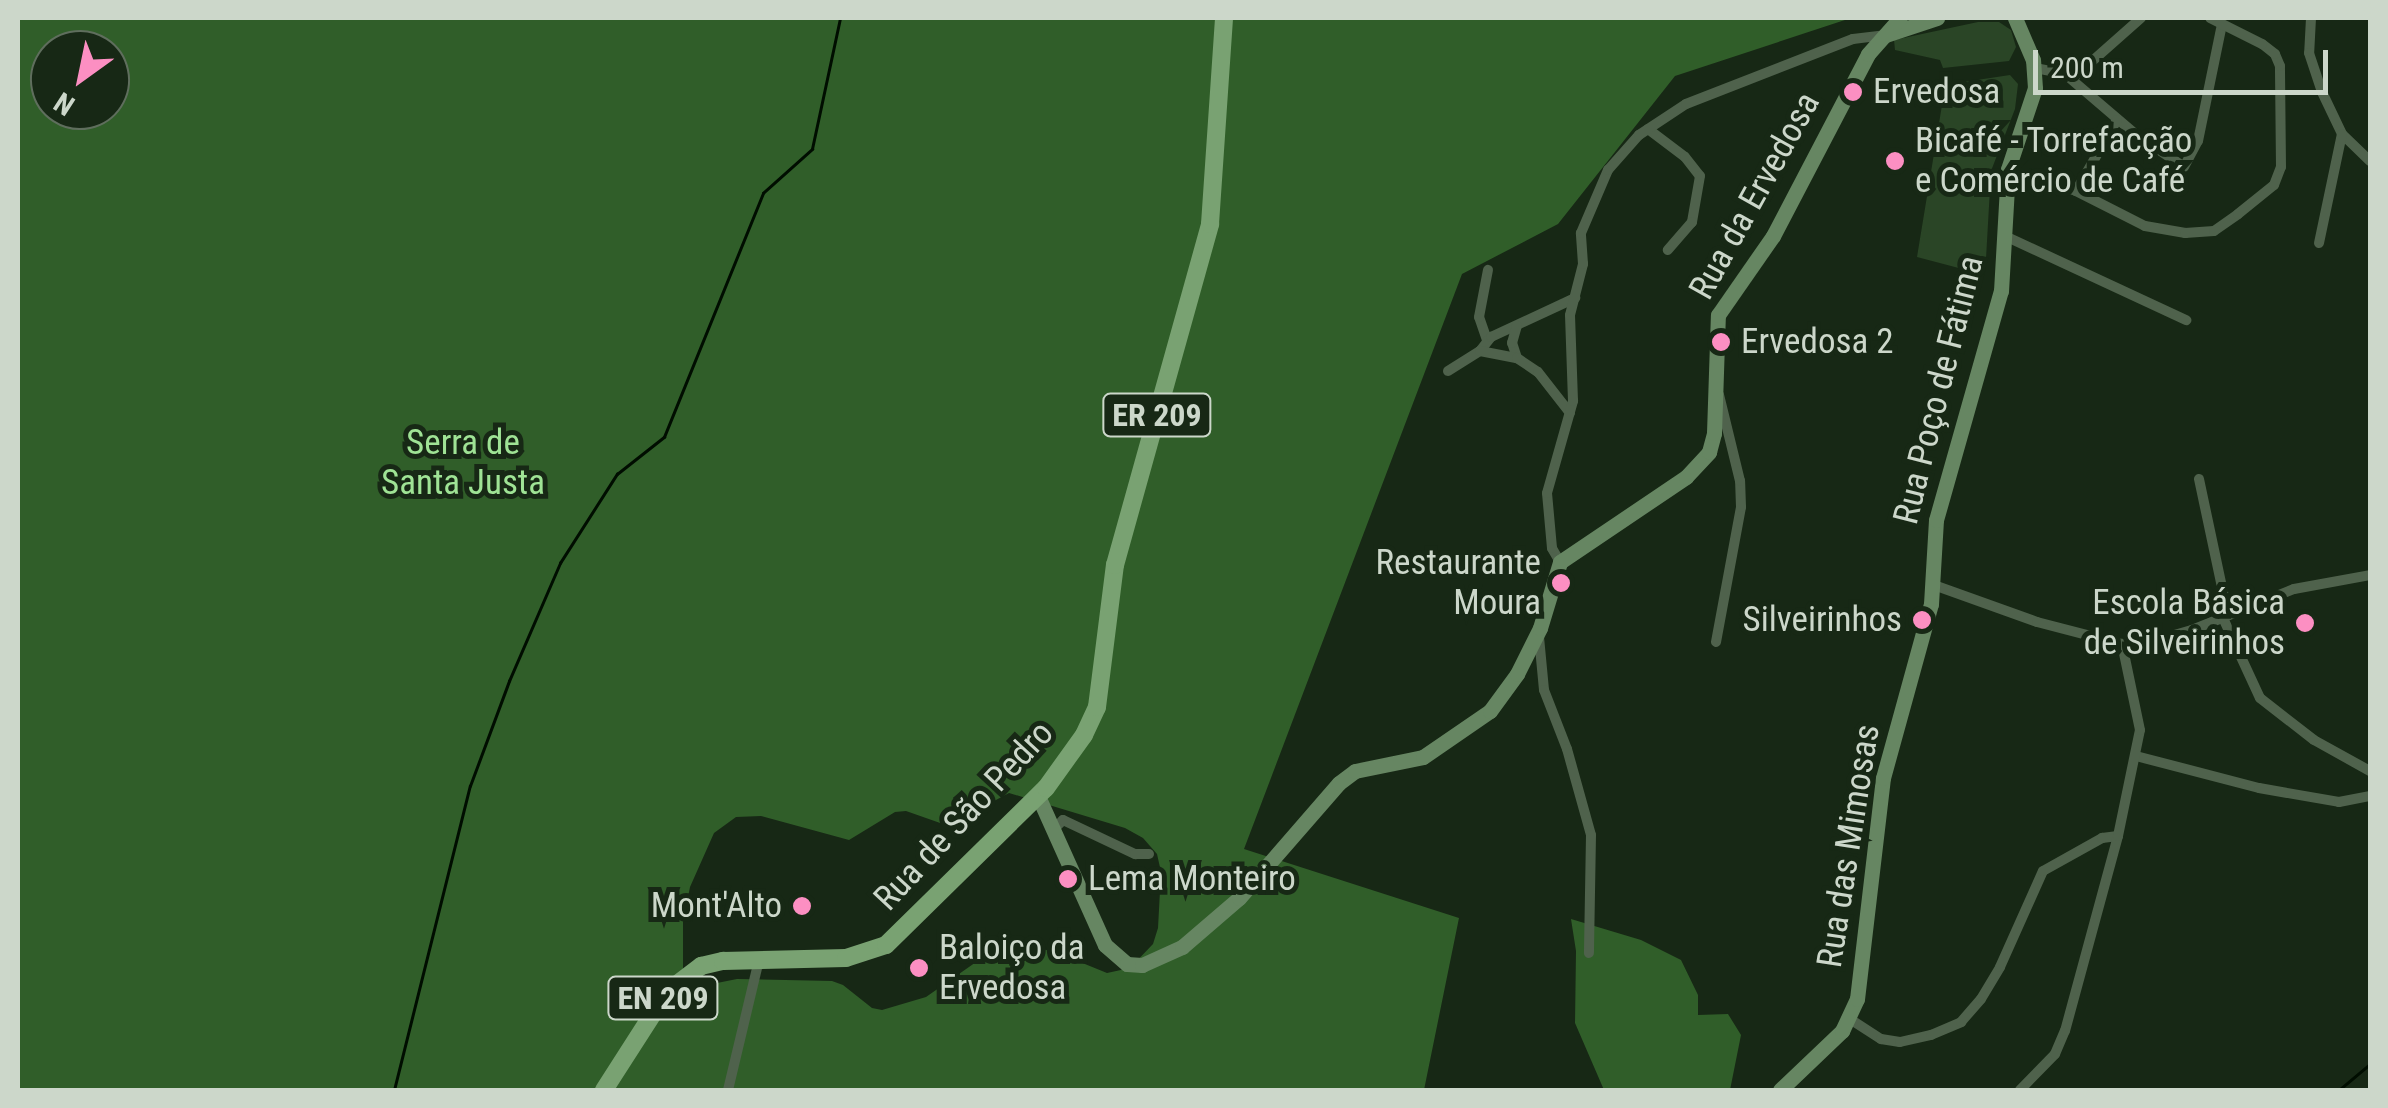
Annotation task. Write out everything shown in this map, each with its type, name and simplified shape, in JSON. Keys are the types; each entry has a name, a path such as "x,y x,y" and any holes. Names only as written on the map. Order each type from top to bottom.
{"main road":[{"name":"Rua de São Pedro","path":"759,960 846,958 886,945 1066,765 1097,706 1116,565 1210,224 1224,18"},
{"name":"EN 209","path":"604,1090 653,1012 683,976 723,961 759,960"}],"street":[{"name":"Rua da Ervedosa","path":"1560,562 1686,477 1709,452 1714,433 1718,315 1773,236 1868,54 1900,18"},
{"path":"1033,800 1053,830 1104,945 1128,964 1160,960 1182,947 1239,898 1347,777 1372,765 1422,757 1490,711 1517,674 1540,628 1560,562 1552,548 1547,493 1570,413 1575,374 1570,315 1583,264 1580,234 1593,198 1622,150 1686,104 1738,81 1853,38 1886,35 1938,18"},
{"path":"2072,79 2142,18"},
{"path":"2008,170 2076,191 2144,226 2185,233 2214,231 2274,185 2281,167 2283,130 2275,54 2210,18"},
{"path":"2310,18 2314,73 2342,134 2370,161"},
{"name":"Rua Poço de Fátima","path":"1932,584 1932,537 2001,291 2008,170 2034,88 2034,68 2014,22"},
{"path":"2034,68 2048,68 2072,79 2118,120 2184,167 2198,141 2222,24"},
{"path":"2076,191 2118,120"},
{"path":"1648,129 1700,176 1692,222 1668,250"},
{"path":"2320,243 2342,134"},
{"path":"2005,236 2186,320"},
{"path":"1487,340 1479,318 1488,270"},
{"path":"1448,372 1480,352 1487,340 1575,298"},
{"path":"1517,326 1512,343 1517,358"},
{"path":"1480,352 1517,358 1538,372 1570,413"},
{"path":"1715,384 1740,481 1740,508 1716,642"},
{"path":"2200,479 2226,616 2260,698 2314,740 2370,771"},
{"path":"1932,584 2038,622 2143,646 2294,588 2370,575"},
{"name":"Rua das Mimosas","path":"1780,1090 1850,1019 1856,998 1883,778 1930,608 1932,584"},
{"path":"1540,628 1544,690 1568,749 1591,836 1588,952"},
{"path":"2020,1090 2055,1054 2066,1031 2118,836 2136,756 2139,714 2122,644"},
{"path":"2136,756 2259,788 2339,802 2370,796"},
{"path":"1053,830 1063,820 1136,854 1148,854"},
{"path":"1850,1019 1880,1039 1900,1042 1931,1036 1960,1022 1981,1000 2000,966 2043,871 2102,838 2118,836"},
{"path":"728,1090 759,960"}],"green space":[{"name":"Serra de Santa Justa","path":"18,18 1851,18 1675,76 1558,224 1462,274 1244,849 1459,918 1424,1090 18,1090","holes":["1009,793 1125,828 1143,838 1157,854 1161,872 1158,928 1153,944 1130,968 1107,973 1053,951 1012,945 989,953 926,997 882,1010 872,1008 832,981 737,979 697,987 683,978 683,922 690,887 714,833 736,817 761,816 849,840 895,812 906,811 943,824 955,822"]},
{"path":"1978,22 1999,22 2011,30 2016,47 2009,61 1943,68 1940,60 1895,50 1894,40"},
{"path":"2010,75 2018,84 2015,109 1991,171 1986,259 1970,271 1917,257 1943,99 1957,83"},
{"path":"1571,919 1641,940 1681,960 1698,995 1698,1015 1728,1014 1741,1035 1730,1090 1604,1090 1575,1023 1576,951"}],"waterway":[{"path":"394,1090 470,786 509,681 560,563 617,474 664,437 763,193 812,149 840,18"},
{"path":"2339,1090 2370,1064"}],"place":[{"name":"Ervedosa","path":"1853,92"},
{"name":"Bicafé - Torrefacção e Comércio de Café","path":"1895,161"},
{"name":"Ervedosa 2","path":"1721,342"},
{"name":"Restaurante Moura","path":"1561,583"},
{"name":"Silveirinhos","path":"1922,620"},
{"name":"Escola Básica de Silveirinhos","path":"2305,623"},
{"name":"Lema Monteiro","path":"1068,879"},
{"name":"Mont'Alto","path":"802,906"},
{"name":"Baloiço da Ervedosa","path":"919,968"}]}
